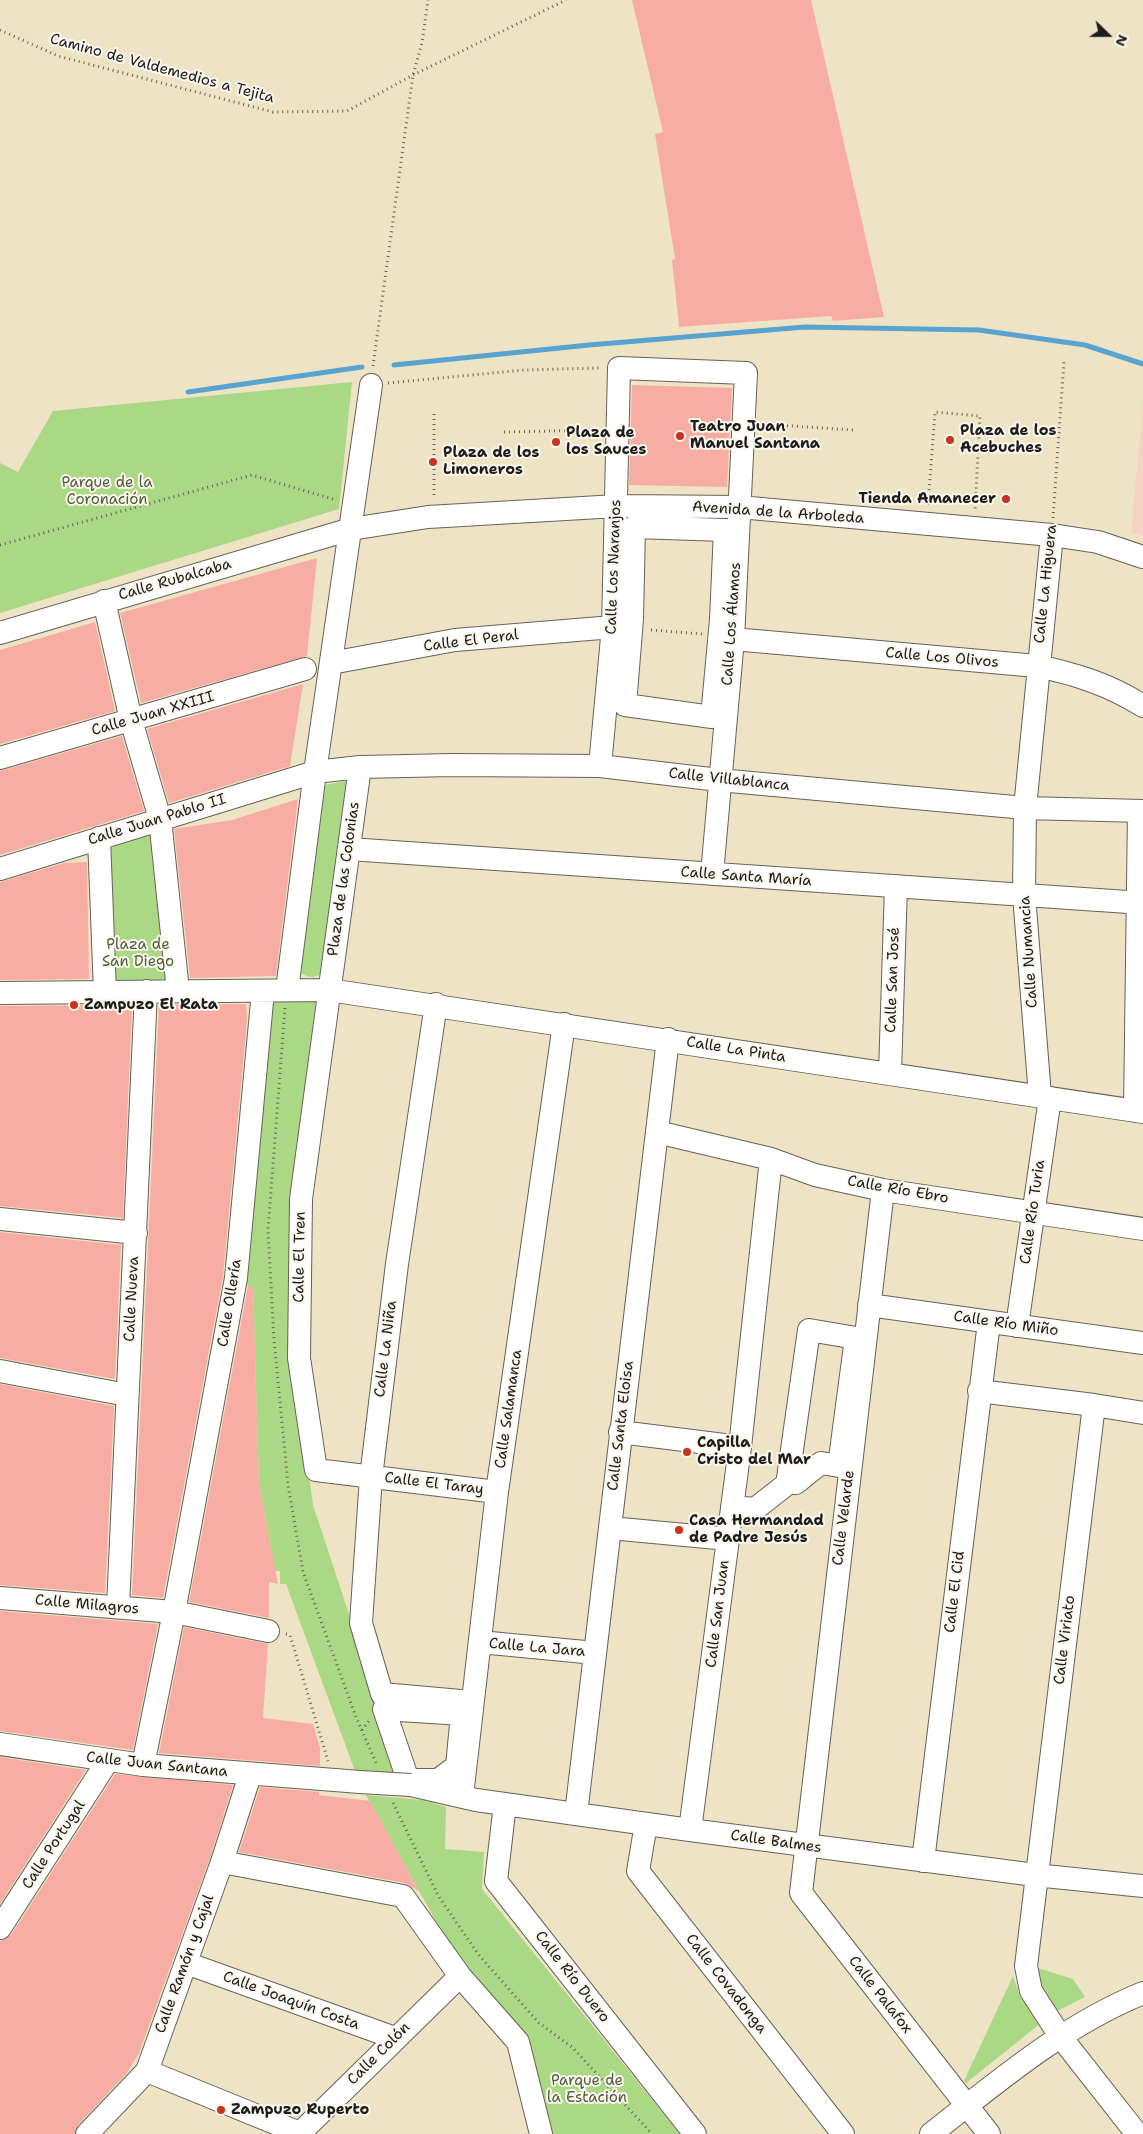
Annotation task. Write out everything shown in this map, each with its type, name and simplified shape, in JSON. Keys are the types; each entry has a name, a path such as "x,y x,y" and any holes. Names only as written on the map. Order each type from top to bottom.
{"street":[{"name":"Calle Los Álamos","path":"619,368 746,373 739,507 726,637 712,874"},
{"name":"Calle Los Naranjos","path":"600,766 622,628 617,506 619,368"},
{"path":"287,990 315,772 371,385"},
{"name":"Avenida de la Arboleda","path":"351,529 435,516 617,506 739,507 1052,535 1098,542 1143,557"},
{"path":"634,527 725,530 726,637 712,717 625,704 622,628 634,527"},
{"name":"Calle Rubalcaba","path":"0,633 351,529"},
{"name":"Calle La Higuera","path":"1025,808 1037,666 1052,535"},
{"path":"104,601 132,720 160,819 178,991"},
{"name":"Calle El Peral","path":"331,663 455,640 622,628"},
{"name":"Calle Los Olivos","path":"726,637 1037,666 1072,673 1119,691 1143,706"},
{"name":"Calle Juan XXIII","path":"0,758 305,669"},
{"name":"Calle Villablanca","path":"315,772 360,767 529,764 600,766 718,780 1025,808 1141,811"},
{"name":"Plaza de las Colonias","path":"329,990 360,767"},
{"name":"Calle Juan Pablo II","path":"0,869 315,772"},
{"name":"Calle Numancia","path":"1025,808 1024,895 1045,1097"},
{"path":"1139,1111 1141,811"},
{"path":"99,838 105,992"},
{"name":"Calle Santa María","path":"349,849 1140,903"},
{"name":"Calle San José","path":"890,1073 896,886"},
{"name":"Calle La Pinta","path":"0,993 329,990 436,1004 1139,1111"},
{"name":"Calle El Tren","path":"329,990 301,1200 299,1358 316,1470 371,1477"},
{"name":"Calle Ollería","path":"143,1766 174,1612 236,1278 263,991"},
{"name":"Calle Nueva","path":"118,1607 146,992"},
{"name":"Calle La Niña","path":"436,1004 397,1264 371,1477 361,1623 382,1694 467,1708"},
{"name":"Calle Salamanca","path":"462,1796 467,1708 480,1642 497,1492 564,1024"},
{"name":"Calle Santa Eloisa","path":"576,1814 668,1039"},
{"name":"Calle Río Turia","path":"1017,1326 1033,1213 1045,1097"},
{"name":"Calle Río Ebro","path":"657,1132 771,1159 815,1174 883,1190 1143,1229"},
{"name":"Calle San Juan","path":"690,1830 740,1447 771,1159"},
{"name":"Calle Velarde","path":"805,1846 883,1190"},
{"path":"0,1219 136,1233"},
{"name":"Calle Río Miño","path":"869,1305 1143,1343"},
{"name":"Calle El Cid","path":"923,1861 979,1390 989,1322"},
{"path":"810,1330 856,1338 839,1466 821,1463 796,1483 792,1480 788,1478 810,1330"},
{"path":"0,1371 127,1395"},
{"path":"979,1390 1143,1413"},
{"name":"Calle Viriato","path":"1094,1405 1026,1966 1031,1991 1060,2036 1137,2134"},
{"path":"620,1432 740,1447"},
{"name":"Calle El Taray","path":"371,1477 497,1492"},
{"path":"732,1507 755,1509 792,1480"},
{"path":"610,1528 728,1539"},
{"name":"Calle Milagros","path":"0,1598 174,1612"},
{"path":"174,1612 268,1630"},
{"name":"Calle La Jara","path":"480,1642 595,1653"},
{"name":"Calle Juan Santana","path":"0,1744 107,1762 143,1766 323,1780 370,1776"},
{"name":"Calle Portugal","path":"0,1928 107,1762"},
{"name":"Calle Ramón y Cajal","path":"87,2134 147,2071 222,1862 250,1775"},
{"name":"Calle Balmes","path":"370,1776 505,1804 805,1846 1036,1875 1143,1886"},
{"name":"Calle Río Duero","path":"505,1804 496,1881 695,2134"},
{"name":"Calle Covadonga","path":"646,1824 638,1871 843,2134"},
{"name":"Calle Palafox","path":"805,1846 801,1893 989,2134"},
{"path":"222,1862 403,1896 460,1976 518,2042 542,2134"},
{"name":"Calle Joaquín Costa","path":"186,1963 395,2038"},
{"name":"Calle Colón","path":"301,2134 395,2038 460,1976"},
{"path":"931,2134 1060,2036 1115,2004 1143,1993"},
{"path":"147,2071 301,2134"}],"path":[{"path":"428,0 422,43 413,75 371,385 524,370 619,368"},
{"name":"Camino de Valdemedios a Tejita","path":"0,30 58,56 274,112 347,111 413,75 566,0"},
{"name":"Calle La Higuera","path":"1052,535 1064,361"},
{"path":"926,524 935,412 980,416 974,528"},
{"path":"434,414 435,516"},
{"path":"743,423 853,430"},
{"path":"504,432 618,430"},
{"path":"0,546 252,475 334,498 342,504 351,529"},
{"path":"622,628 726,637"},
{"path":"287,990 268,1230 274,1340 288,1485 303,1572 356,1717 370,1776"},
{"path":"268,1630 290,1635 331,1770 323,1780"},
{"path":"390,1796 439,1897 478,1954 539,2023 572,2048 652,2134"}],"shaded area":[{"path":"1143,401 1143,536 1131,533"}],"green space":[{"name":"Parque de la Coronación","path":"352,382 339,509 0,613 0,463 18,472 53,411"},
{"path":"352,780 323,972 314,977 305,976 299,972 319,786"},
{"name":"Plaza de San Diego","path":"150,835 169,979 113,983 107,849"},
{"path":"268,998 316,1000 290,1214 293,1358 313,1505 402,1775 355,1771 286,1584 280,1584 280,1571 275,1571 259,1484 253,1288 244,1284"},
{"name":"Parque de la Estación","path":"366,1795 423,1800 446,1807 445,1849 484,1852 482,1889 680,2134 553,2134 532,2050 464,1972"},
{"path":"1038,1968 1073,1979 1085,1997 1057,2011 1037,1977"},
{"path":"1013,1976 1019,1993 1041,2023 966,2083 964,2081"}],"building":[{"path":"632,0 811,0 884,317 833,321 831,316 679,327 672,260 675,259 655,134 663,132"},
{"name":"Teatro Juan Manuel Santana","path":"632,385 732,388 727,487 629,485"},
{"path":"317,558 307,656 141,703 120,613"},
{"path":"95,622 115,711 0,744 0,650"},
{"path":"303,684 290,766 169,803 147,729"},
{"path":"122,736 144,811 0,855 0,771"},
{"path":"298,799 276,976 190,978 174,829 232,820"},
{"path":"87,862 89,979 0,980 0,882 64,863"},
{"path":"246,1004 247,1021 223,1276 163,1598 132,1595 159,1005"},
{"path":"132,1005 123,1218 0,1206 0,1006"},
{"path":"0,1232 121,1245 115,1379 0,1358"},
{"path":"248,1286 253,1287 259,1484 278,1584 269,1582 269,1618 189,1602"},
{"path":"0,1384 114,1406 105,1593 0,1585"},
{"path":"0,1611 158,1624 133,1750 0,1731"},
{"path":"184,1627 268,1644 263,1718 313,1724 320,1748 320,1766 159,1753"},
{"path":"0,1757 86,1770 0,1904"},
{"path":"115,1774 233,1785 210,1858 139,2053 127,2073 78,2125 74,2134 0,2134 0,1941 11,1935"},
{"path":"260,1787 319,1792 319,1795 370,1801 419,1891 405,1883 239,1852"}],"waterway":[{"path":"394,365 589,345 805,327 979,330 1085,345 1143,364"},
{"path":"188,392 362,367"}],"place":[{"name":"Teatro Juan Manuel Santana","path":"680,436"},
{"name":"Plaza de los Acebuches","path":"950,440"},
{"name":"Plaza de los Sauces","path":"556,442"},
{"name":"Plaza de los Limoneros","path":"433,462"},
{"name":"Tienda Amanecer","path":"1006,499"},
{"name":"Zampuzo El Rata","path":"74,1005"},
{"name":"Capilla Cristo del Mar","path":"687,1452"},
{"name":"Casa Hermandad de Padre Jesús","path":"679,1530"},
{"name":"Zampuzo Ruperto","path":"221,2110"}]}
